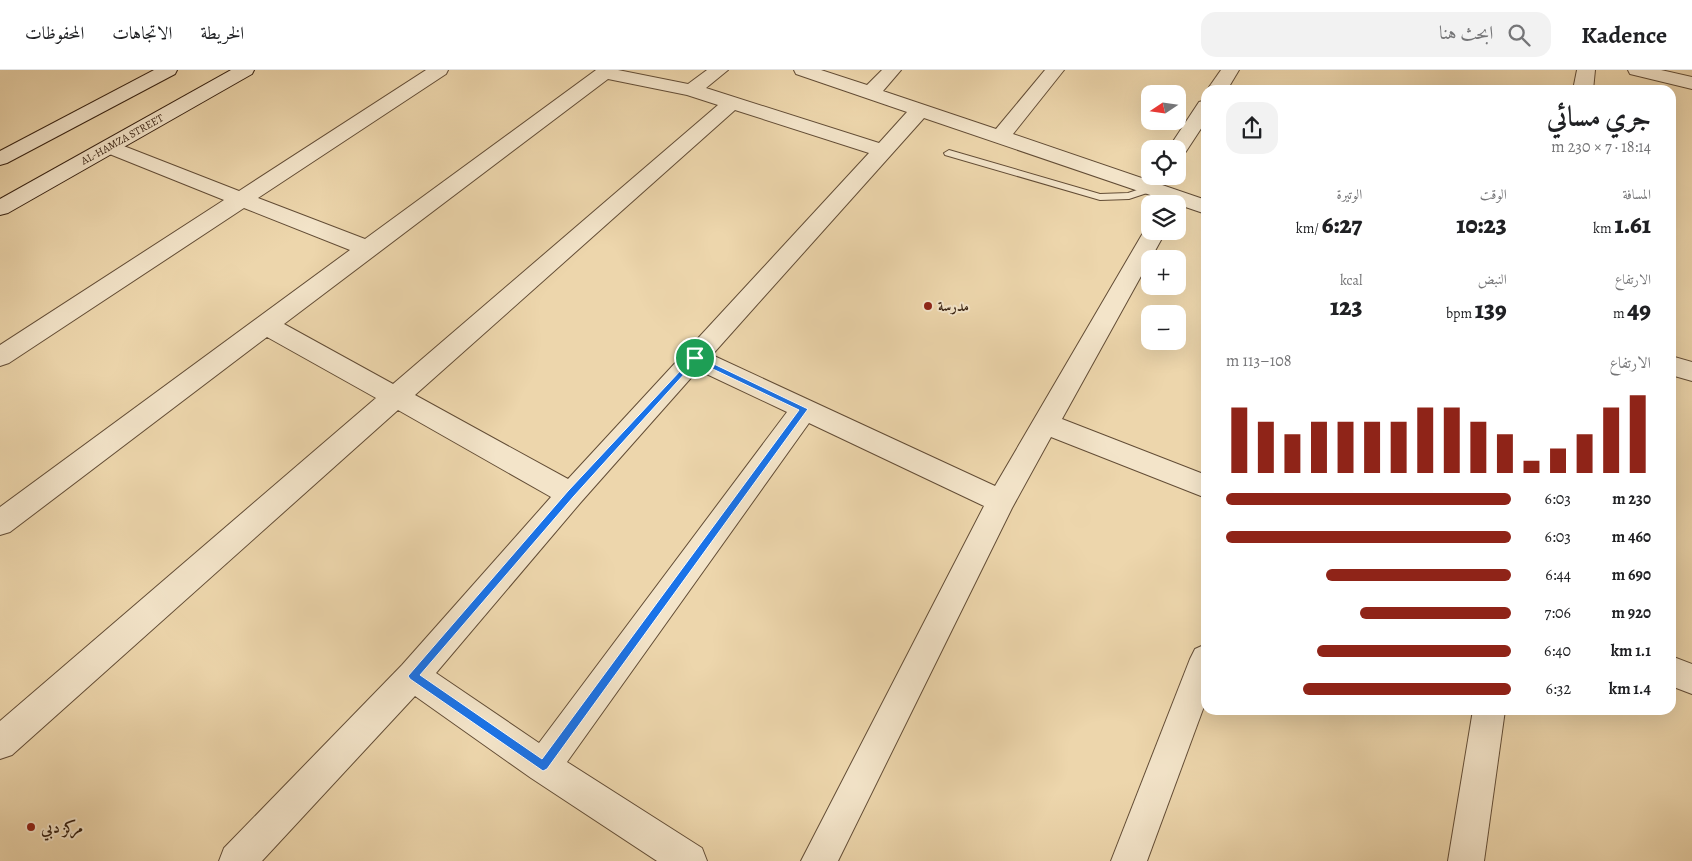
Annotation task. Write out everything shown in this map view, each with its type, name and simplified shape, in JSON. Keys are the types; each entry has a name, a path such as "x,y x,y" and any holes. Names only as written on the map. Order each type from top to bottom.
{"street":[{"path":"0,159 168,70"},
{"name":"AL-HAMZA STREET","path":"0,208 245,70"},
{"path":"0,357 438,70"},
{"path":"691,90 719,70"},
{"path":"803,70 1000,137 1141,178"},
{"path":"870,93 892,70"},
{"path":"1000,137 1055,70"},
{"path":"1220,85 1230,70"},
{"path":"1584,85 1586,70"},
{"path":"1637,70 1692,83"},
{"path":"0,523 606,72 691,90 884,151"},
{"path":"0,743 397,398 732,103"},
{"path":"237,861 413,676 571,494 920,110"},
{"path":"1184,140 1201,114"},
{"path":"109,146 368,249"},
{"path":"1159,185 1168,195"},
{"path":"1186,203 1201,206"},
{"path":"819,861 1001,501 1149,240"},
{"path":"266,325 571,494"},
{"path":"695,358 1001,501"},
{"path":"1676,367 1692,372"},
{"path":"543,766 804,409"},
{"path":"1045,423 1201,485"},
{"path":"1129,861 1201,672"},
{"path":"1676,673 1692,679"},
{"path":"413,676 543,766 689,861"},
{"path":"1466,861 1488,715"}],"lane":[{"path":"949,153 1100,197 1129,196 1150,185"}],"place":[{"name":"مدرسة","path":"928,306"},
{"name":"مركز دبي","path":"31,827"}],"route":[{"path":"695,358 804,409 543,766 413,676 571,494 695,358"}]}
